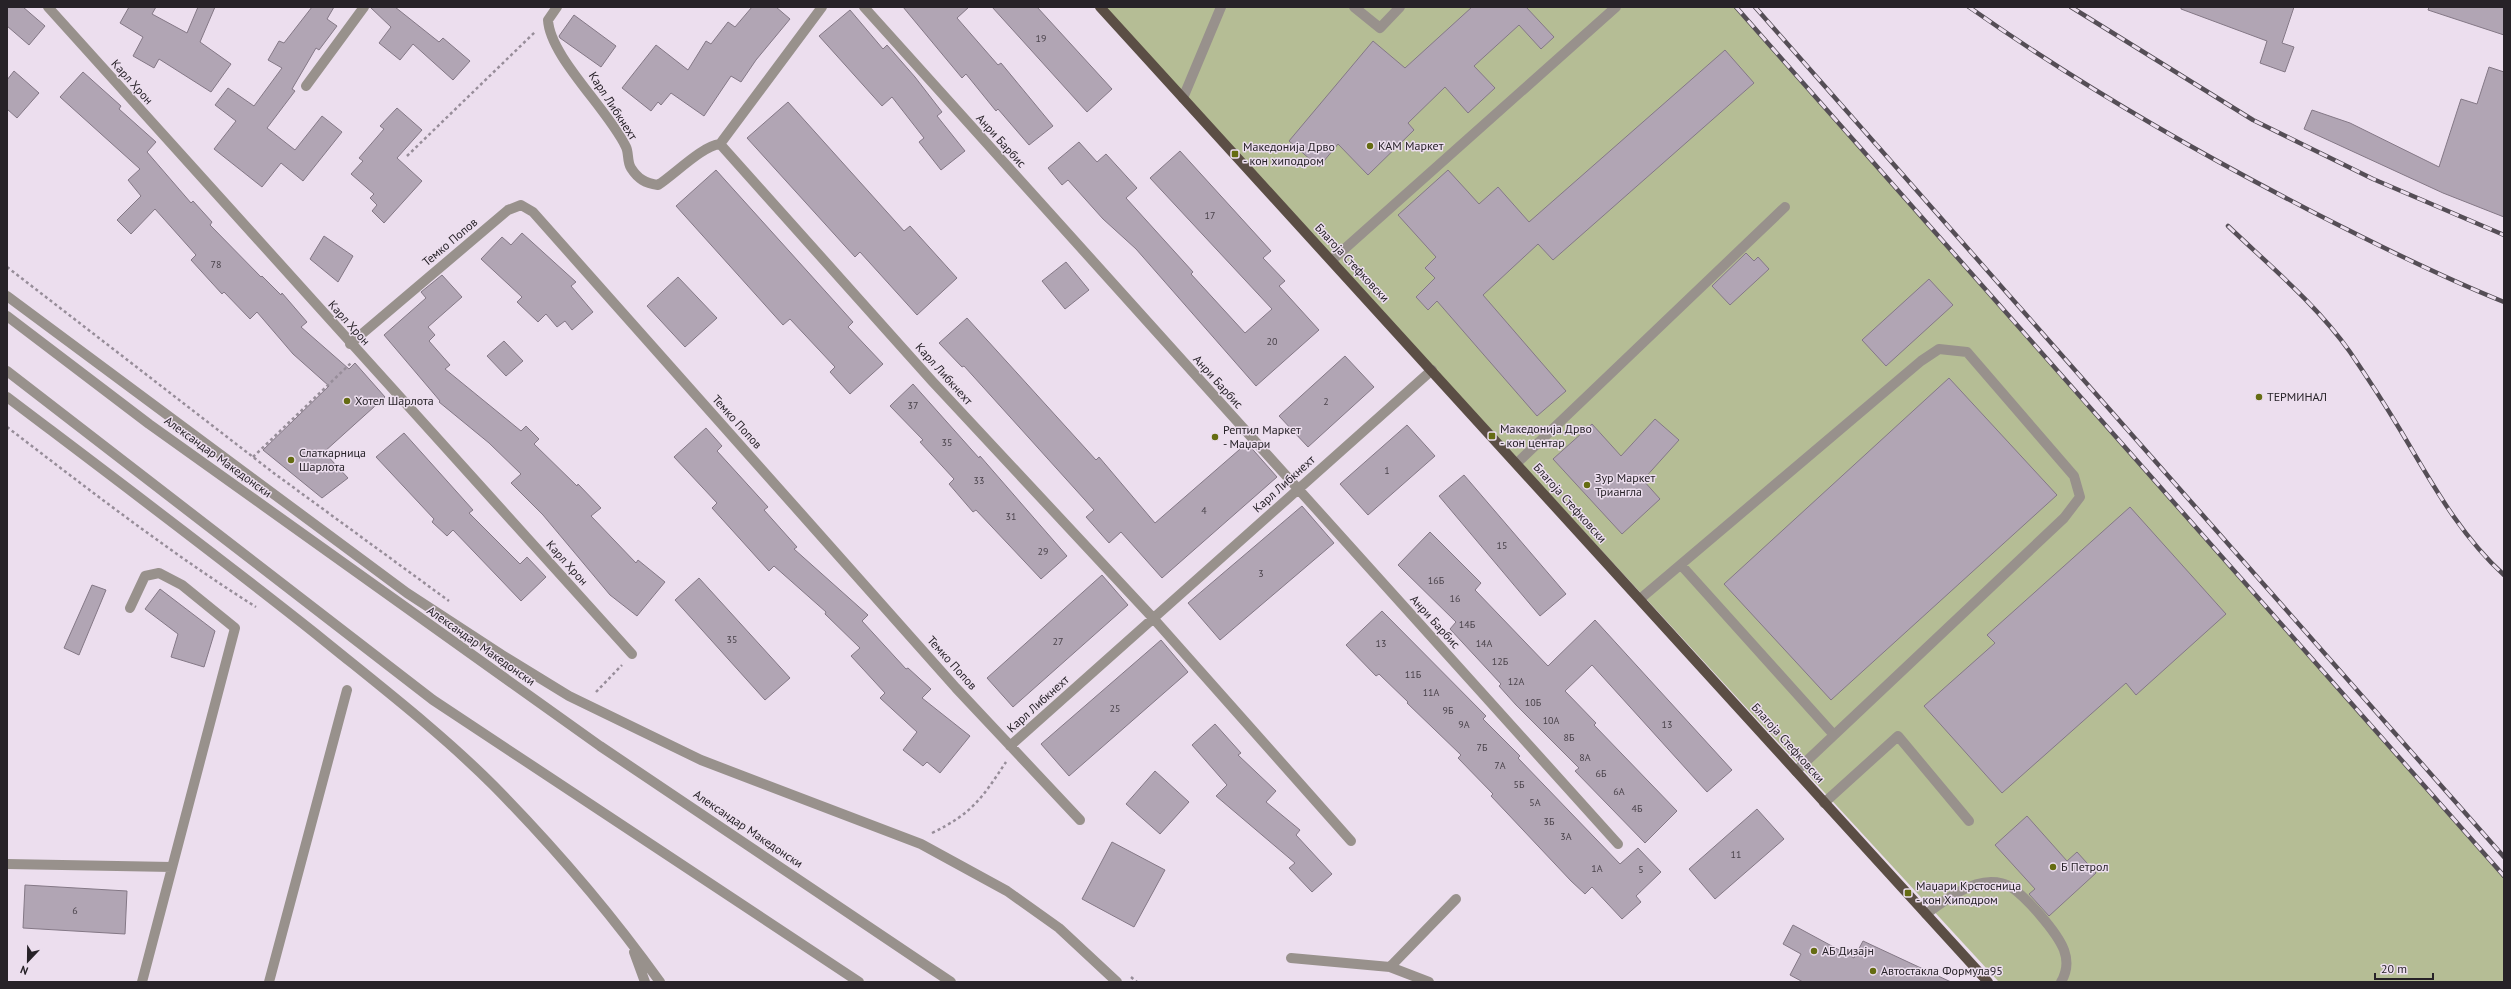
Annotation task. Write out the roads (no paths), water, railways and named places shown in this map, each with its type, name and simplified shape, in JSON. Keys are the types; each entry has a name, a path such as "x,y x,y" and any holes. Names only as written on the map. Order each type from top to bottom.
{"main road":[{"name":"Благоја Стефковски","path":"1100,7 1517,463 1988,982"},
{"path":"1972,964 1978,982"}],"street":[{"name":"Карл Хрон","path":"48,7 350,344 632,654"},
{"path":"306,86 364,7"},
{"name":"Карл Либкнехт","path":"557,7 548,20 553,42 608,120 626,148 630,167 643,182 658,185 676,174 710,145 720,144 932,381 1154,618 1351,841"},
{"path":"720,144 822,7"},
{"name":"Анри Барбис","path":"864,7 1618,844"},
{"path":"1183,98 1221,7"},
{"path":"1354,7 1380,28 1400,7"},
{"path":"1332,260 1616,7"},
{"name":"Темко Попов","path":"350,344 508,210 521,205 533,212 1010,746 1080,820"},
{"path":"1517,463 1785,207"},
{"path":"7,296 407,593 502,655 569,696 700,760 921,844 1007,891 1060,928 1117,982"},
{"name":"Александар Македонски","path":"7,316 149,424 594,741 951,982"},
{"path":"1640,599 1921,361 1939,349 1967,352 2074,476 2080,497 2064,518 1796,771"},
{"name":"Карл Либкнехт","path":"1010,746 1432,370"},
{"path":"7,371 434,700 859,982"},
{"path":"7,397 246,579 397,699 493,785 563,859 630,940 660,982"},
{"path":"1681,565 1834,735"},
{"path":"130,608 146,576 159,573 182,585 235,628 142,982"},
{"path":"269,982 347,690"},
{"path":"1824,803 1898,736 1969,821"},
{"path":"7,864 172,867"},
{"path":"1926,914 1974,885 1991,882 2010,886 2019,893 2048,926 2064,950 2067,966 2061,982"},
{"path":"1390,967 1456,899"},
{"path":"630,940 645,982"},
{"path":"1291,958 1390,967 1429,982"}],"railway":[{"path":"1736,7 2504,876"},
{"path":"1755,7 2504,857"},
{"path":"1969,7 2051,62 2134,114 2263,186 2380,246 2454,281 2504,302"},
{"path":"2071,7 2253,120 2373,179 2504,235"},
{"path":"2228,226 2292,286 2337,335 2375,390 2446,506 2473,542 2504,575"}],"place":[{"name":"КАМ Маркет","path":"1370,146"},
{"name":"Македонија Дрво - кон хиподром","path":"1235,154"},
{"name":"ТЕРМИНАЛ","path":"2259,397"},
{"name":"Хотел Шарлота","path":"347,401"},
{"name":"Македонија Дрво - кон центар","path":"1492,436"},
{"name":"Рептил Маркет - Маџари","path":"1215,437"},
{"name":"Слаткарница Шарлота","path":"291,460"},
{"name":"Зур Маркет Триангла","path":"1587,485"},
{"name":"Б Петрол","path":"2053,867"},
{"name":"Маџари Крстосница - кон Хиподром","path":"1908,893"},
{"name":"АБ Дизајн","path":"1814,951"},
{"name":"Автостакла Формула95","path":"1873,971"}]}
